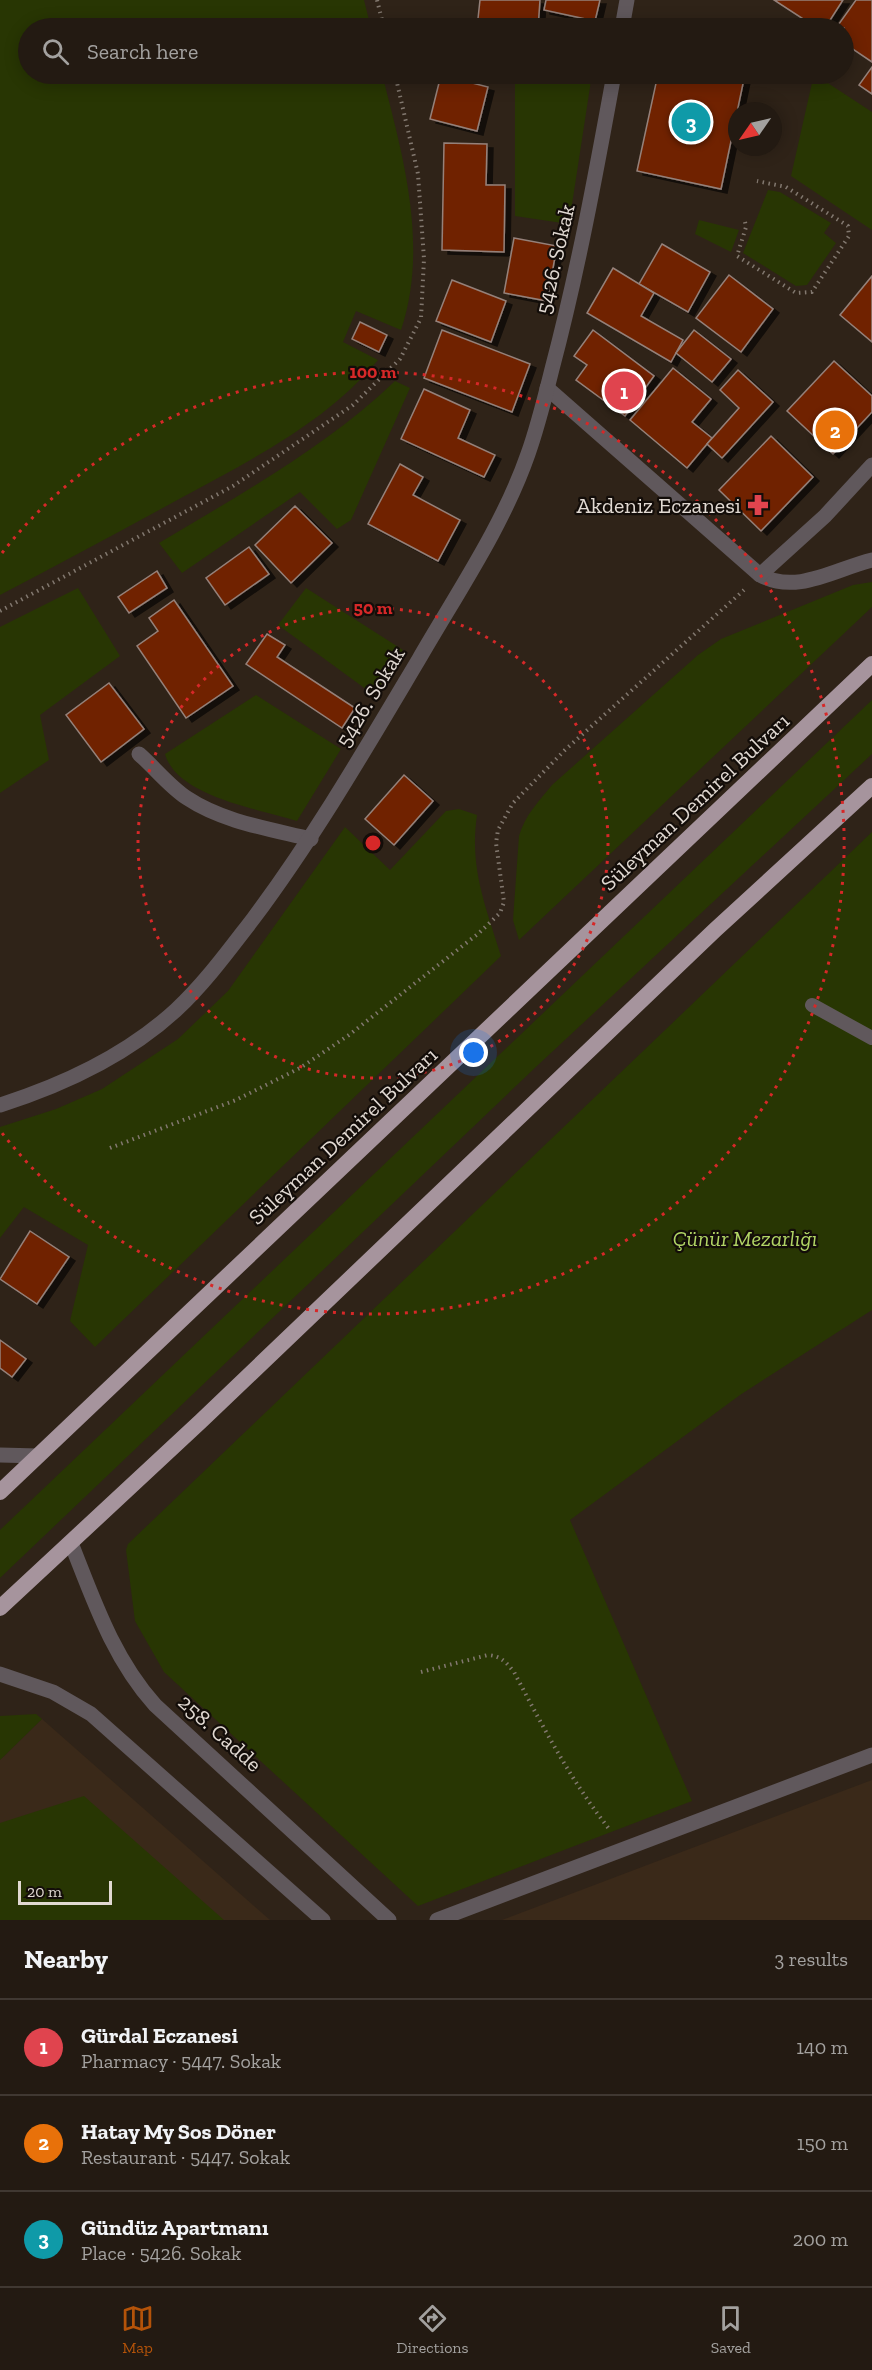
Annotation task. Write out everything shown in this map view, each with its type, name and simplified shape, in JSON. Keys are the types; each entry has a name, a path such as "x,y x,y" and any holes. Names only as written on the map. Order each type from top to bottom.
{"highway":[{"name":"Süleyman Demirel Bulvarı","path":"0,1492 872,664"},
{"path":"0,1608 723,922 872,786"}],"street":[{"path":"624,18 627,0"},
{"name":"5426. Sokak","path":"0,1105 69,1079 128,1046 176,1011 225,955 311,838 507,504 529,452 580,258 612,84"},
{"path":"547,388 760,575 784,584 808,581 872,560"},
{"path":"760,575 825,516 872,465"},
{"path":"139,754 176,789 204,807 255,825 311,838"},
{"path":"0,1455 38,1456"},
{"name":"258. Cadde","path":"71,1543 109,1637 138,1685 155,1705 389,1920"},
{"path":"0,1674 53,1692 91,1714 323,1920"},
{"path":"437,1920 872,1755"}],"lane":[{"path":"813,1005 872,1038"}],"path":[{"path":"377,0 382,18"},
{"path":"0,611 233,486 353,405 400,359 420,318 424,259 418,174 397,84"},
{"path":"745,222 745,231 737,256 796,293 812,292 849,236 848,226 786,188 757,181"},
{"path":"110,1149 236,1100 300,1068 349,1035 479,933 500,913 504,902 496,843 498,830 513,803 565,750 760,575"},
{"path":"421,1672 488,1655 497,1656 505,1661 583,1797 627,1848"}],"shaded area":[{"path":"42,1719 270,1920 0,1920 0,1760"},
{"path":"872,1780 872,1920 502,1920"}],"green space":[{"path":"0,0 364,0 368,18 18,18 18,84 385,84 405,169 413,234 413,266 409,298 401,330 356,311 343,342 378,360 336,402 312,421 261,454 0,595"},
{"path":"515,84 590,84 569,224 515,216"},
{"path":"812,84 829,84 872,112 872,230 791,176"},
{"path":"768,190 780,192 831,223 824,233 836,243 807,285 796,286 743,253"},
{"path":"699,220 739,230 731,252 695,234"},
{"path":"395,381 410,388 351,520 337,529 300,492 182,573 159,543 252,488 312,448 341,427"},
{"path":"872,582 872,607 519,940 513,920 519,836 529,815 552,785 698,655 721,639 853,585"},
{"path":"78,588 120,656 40,715 49,760 0,793 0,627"},
{"path":"306,588 403,650 374,695 278,625"},
{"path":"256,695 341,749 297,821 242,806 202,791 185,781 173,769 165,754"},
{"path":"872,700 872,754 538,1065 0,1578 0,1530"},
{"path":"459,809 477,815 475,852 477,870 501,956 95,1347 70,1321 88,1245 24,1207 0,1238 0,1127 56,1109 102,1089 178,1039 228,991 345,827 390,870 446,811"},
{"name":"Çünür Mezarlığı","path":"872,832 872,1310 740,1395 570,1520 692,1801 418,1906 164,1672 135,1621 126,1550 128,1544"},
{"path":"36,1714 42,1719 0,1760 0,1716"},
{"path":"84,1796 224,1920 0,1920 0,1823"}],"building":[{"path":"480,0 540,0 539,18 478,18"},
{"path":"546,0 600,0 596,18 581,18 544,10"},
{"path":"774,0 843,0 831,18 802,18"},
{"path":"856,0 872,0 872,62 854,50 854,18 843,18"},
{"path":"872,67 872,94 859,85"},
{"path":"439,84 476,84 488,87 477,131 430,119"},
{"path":"656,84 743,84 739,102 728,102 728,155 721,189 637,171"},
{"path":"444,143 487,144 486,185 505,185 504,252 442,250"},
{"path":"514,238 557,246 547,301 504,293"},
{"path":"662,244 710,272 688,312 639,284"},
{"path":"613,268 654,293 641,316 683,340 671,362 587,313"},
{"path":"729,275 773,309 741,352 696,318"},
{"path":"872,276 872,342 840,315"},
{"path":"452,280 506,301 491,342 436,321"},
{"path":"360,322 387,335 379,352 352,339"},
{"path":"442,330 530,364 512,412 424,378"},
{"path":"593,330 654,376 625,416 576,380 587,365 574,356"},
{"path":"694,330 731,359 712,382 676,353"},
{"path":"834,361 872,396 872,412 833,454 787,411"},
{"path":"673,368 711,399 692,422 712,438 687,468 630,420"},
{"path":"738,370 773,402 722,458 707,444 739,408 720,390"},
{"path":"424,389 470,410 458,438 495,455 484,477 401,439"},
{"path":"771,436 813,477 761,531 719,490"},
{"path":"400,464 423,477 413,495 460,520 438,561 368,524"},
{"path":"295,506 332,543 291,583 255,545"},
{"path":"249,547 269,574 225,605 206,578"},
{"path":"157,571 167,588 129,613 118,597"},
{"path":"174,600 233,686 186,718 137,646 158,631 149,618"},
{"path":"267,634 285,645 277,657 355,708 342,728 246,664"},
{"path":"109,683 144,729 101,762 66,715"},
{"path":"404,775 433,801 394,845 365,819"},
{"path":"30,1231 69,1257 37,1304 0,1279"},
{"path":"0,1340 26,1359 12,1377 0,1368"}],"place":[{"name":"Gündüz Apartmanı","path":"691,122"},
{"name":"Gürdal Eczanesi","path":"624,391"},
{"name":"Hatay My Sos Döner","path":"835,430"},
{"name":"Akdeniz Eczanesi","path":"758,505"}]}
